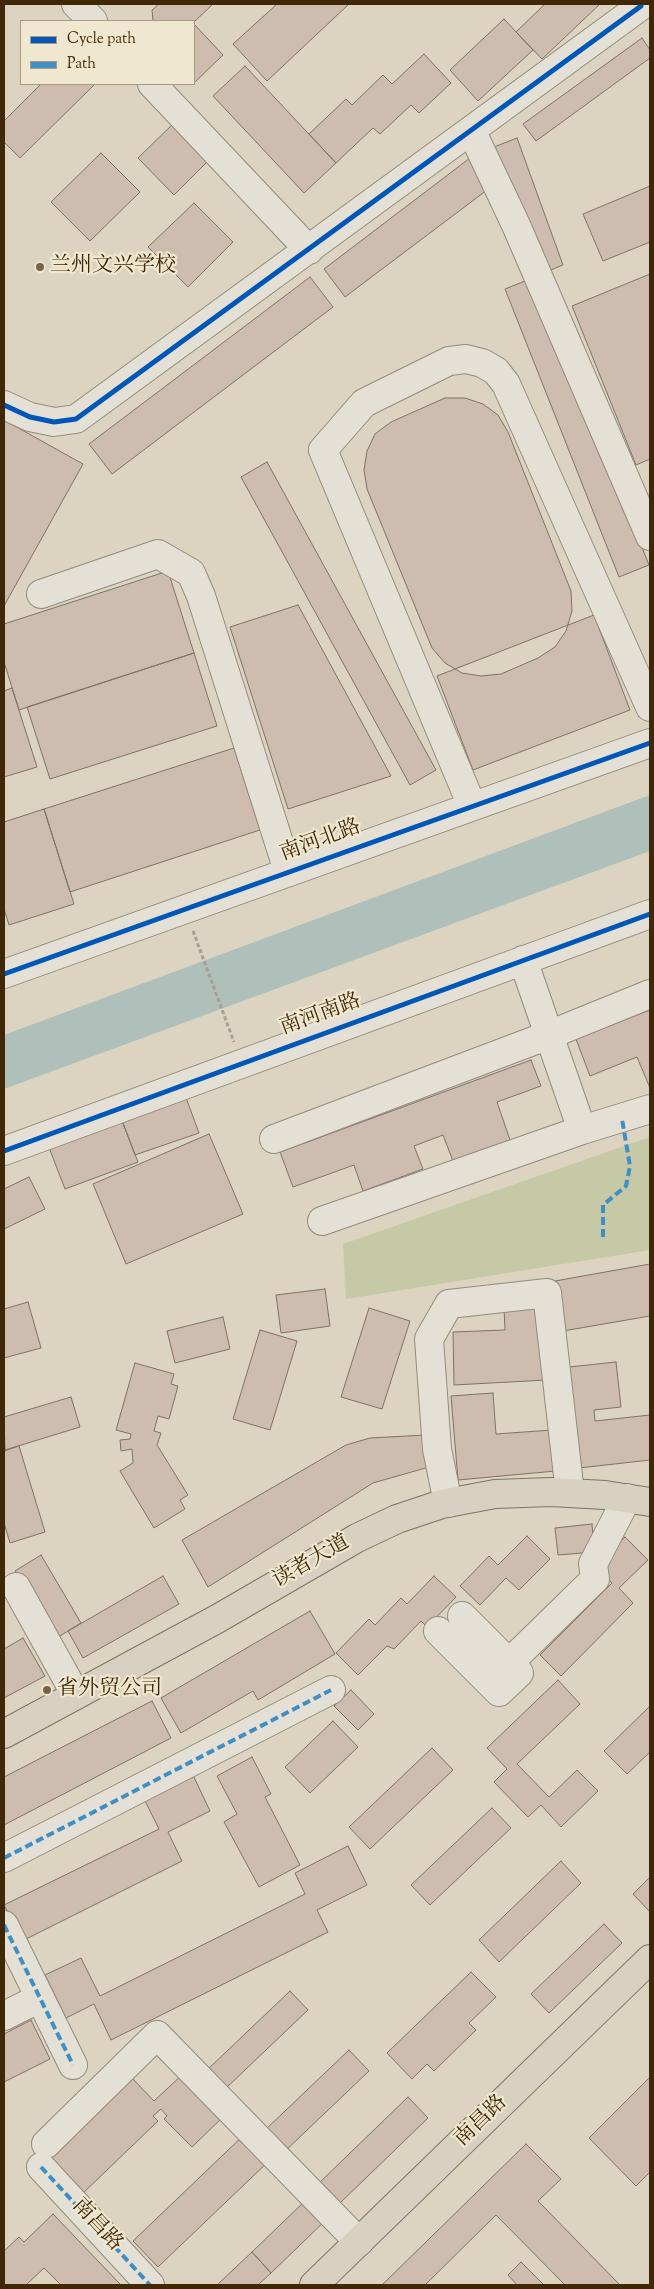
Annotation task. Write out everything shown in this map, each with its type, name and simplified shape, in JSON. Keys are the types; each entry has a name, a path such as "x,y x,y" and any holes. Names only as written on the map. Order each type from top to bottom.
{"main road":[{"name":"读者大道","path":"4,1734 217,1619 357,1538 397,1519 448,1503 495,1494 551,1492 639,1500"},
{"name":"南昌路","path":"314,2285 650,1959"}],"street":[{"path":"76,4 92,20"},
{"path":"4,405 30,417 54,422 76,419 472,132 641,6"},
{"path":"153,85 310,250"},
{"path":"472,132 516,225 650,536"},
{"path":"472,806 323,450 364,403 449,361 466,359 482,363 496,371 506,384 650,707"},
{"path":"41,594 158,554 191,573 201,596 288,871"},
{"name":"南河北路","path":"6,966 288,871 650,743"},
{"name":"南河南路","path":"4,1150 650,914"},
{"path":"523,960 582,1130"},
{"path":"274,1139 549,1035 650,994"},
{"path":"322,1221 582,1130 650,1109"},
{"path":"448,1503 437,1449 429,1339 449,1304 547,1293 570,1493"},
{"path":"509,1663 596,1579 593,1564 639,1500"},
{"path":"16,1587 76,1695"},
{"path":"438,1631 499,1692 519,1673 462,1616"},
{"path":"4,1858 331,1690"},
{"path":"4,1925 73,2065"},
{"path":"4,2016 40,1998"},
{"name":"南昌路","path":"150,2285 44,2155 156,2035 359,2242"}],"path":[{"path":"199,949 232,1038"}],"green space":[{"path":"650,1137 650,1250 346,1299 343,1244"}],"shaded area":[{"path":"650,795 650,851 4,1089 4,1035"}],"building":[{"path":"159,4 213,4 195,21 153,20 152,10"},
{"path":"277,4 349,4 267,81 233,44"},
{"path":"545,4 600,4 542,59 516,32"},
{"path":"504,19 533,50 478,101 450,70"},
{"path":"195,25 223,55 195,82"},
{"path":"642,38 650,50 650,58 536,141 523,124"},
{"path":"424,54 451,83 419,113 411,105 380,134 373,128 336,163 309,134 346,99 352,105 383,75 392,84"},
{"path":"245,66 336,163 304,193 213,96"},
{"path":"40,85 94,85 20,158 4,142 4,121"},
{"path":"178,119 213,156 174,195 138,158"},
{"path":"517,138 563,265 541,274 494,147"},
{"path":"101,153 140,192 90,241 51,202"},
{"path":"470,158 491,187 345,297 324,269"},
{"path":"650,186 650,242 603,261 583,214"},
{"path":"194,203 233,242 188,287 148,247"},
{"path":"650,274 650,459 636,465 572,306"},
{"path":"310,277 333,307 112,474 89,444"},
{"path":"535,277 649,565 619,577 505,289"},
{"path":"445,398 465,398 483,404 498,415 508,432 571,591 572,611 566,631 555,647 538,658 501,674 481,676 462,673 445,663 432,648 367,489 364,470 367,451 375,434 391,422"},
{"path":"4,420 83,464 4,606"},
{"path":"267,462 436,770 410,785 241,477"},
{"path":"168,571 194,653 19,710 4,662 4,624"},
{"path":"298,605 391,776 288,809 230,627"},
{"path":"594,615 630,710 473,770 437,676"},
{"path":"194,653 217,726 50,779 27,707"},
{"path":"12,688 37,767 4,777 4,691"},
{"path":"234,748 260,830 70,892 44,809"},
{"path":"44,809 74,904 9,925 4,909 4,822"},
{"path":"650,1010 650,1088 637,1057 590,1076 576,1039"},
{"path":"531,1060 541,1086 497,1102 510,1140 453,1161 443,1135 414,1146 423,1169 363,1191 354,1165 293,1187 280,1152"},
{"path":"185,1095 199,1133 135,1155 121,1118"},
{"path":"121,1118 138,1162 65,1189 48,1145"},
{"path":"209,1134 243,1214 126,1264 93,1184"},
{"path":"29,1177 45,1209 4,1229 4,1189"},
{"path":"650,1264 650,1316 563,1331 555,1281"},
{"path":"325,1289 330,1326 281,1333 276,1295"},
{"path":"28,1302 41,1348 4,1358 4,1309"},
{"path":"542,1306 546,1380 454,1385 453,1332 505,1330 504,1308"},
{"path":"369,1308 410,1321 382,1409 341,1397"},
{"path":"223,1317 230,1349 175,1363 167,1331"},
{"path":"260,1330 297,1341 270,1430 233,1419"},
{"path":"616,1362 621,1407 594,1410 595,1421 650,1415 650,1460 579,1468 569,1367"},
{"path":"135,1363 174,1374 171,1384 178,1386 169,1419 158,1416 154,1431 161,1433 157,1445 188,1495 180,1500 185,1509 154,1528 120,1471 133,1463 132,1449 121,1451 120,1440 130,1439 131,1434 116,1430"},
{"path":"493,1393 496,1434 552,1430 556,1471 458,1480 451,1396"},
{"path":"71,1397 80,1427 5,1450 4,1417"},
{"path":"426,1435 429,1467 373,1483 208,1587 182,1540 346,1445 370,1438"},
{"path":"19,1446 45,1532 10,1543 4,1523 4,1451"},
{"path":"592,1524 594,1552 558,1555 555,1528"},
{"path":"527,1536 550,1559 519,1590 506,1578 480,1605 460,1586 489,1556 498,1565"},
{"path":"625,1537 648,1560 619,1588 633,1603 561,1676 540,1655 612,1583 595,1566"},
{"path":"41,1555 81,1623 55,1639 15,1571"},
{"path":"163,1576 179,1604 83,1658 68,1631"},
{"path":"434,1576 456,1597 427,1627 421,1621 394,1649 387,1646 358,1675 336,1653 369,1619 375,1625 401,1598 407,1604"},
{"path":"310,1611 335,1654 258,1700 253,1691 181,1733 161,1698"},
{"path":"23,1638 45,1676 4,1698 4,1649"},
{"path":"558,1680 580,1704 517,1764 549,1797 577,1770 598,1791 561,1827 541,1805 528,1817 494,1782 507,1769 487,1748"},
{"path":"351,1690 374,1714 358,1730 334,1706"},
{"path":"152,1701 171,1738 4,1825 4,1777"},
{"path":"650,1706 650,1752 627,1774 604,1751"},
{"path":"333,1721 358,1747 310,1793 285,1767"},
{"path":"432,1748 453,1770 370,1849 349,1827"},
{"path":"252,1757 271,1794 265,1797 300,1865 259,1887 224,1822 237,1814 217,1776"},
{"path":"192,1773 210,1811 168,1832 182,1861 22,1941 4,1905 159,1829 143,1797"},
{"path":"492,1808 511,1828 430,1905 411,1885"},
{"path":"348,1846 367,1885 317,1910 328,1932 111,2040 94,2004 66,2018 45,1975 81,1958 100,1996 305,1894 295,1873"},
{"path":"561,1861 581,1883 499,1962 479,1940"},
{"path":"650,1877 650,1912 633,1894"},
{"path":"604,1924 622,1943 549,2013 531,1994"},
{"path":"471,1972 496,1997 469,2023 476,2030 434,2071 427,2064 412,2079 387,2053"},
{"path":"290,1991 308,2010 224,2090 206,2071"},
{"path":"31,2020 50,2059 4,2082 4,2034"},
{"path":"349,2050 369,2071 283,2153 263,2132"},
{"path":"183,2074 224,2116 192,2147 164,2119 167,2116 161,2109 153,2116 158,2121 80,2196 47,2160 132,2078 154,2101"},
{"path":"650,2077 650,2172 636,2186 589,2138"},
{"path":"408,2097 428,2118 338,2205 318,2184"},
{"path":"246,2133 271,2159 158,2267 133,2241"},
{"path":"526,2144 561,2179 538,2201 620,2285 565,2285 496,2215 425,2285 382,2285"},
{"path":"308,2198 328,2218 271,2273 252,2252"},
{"path":"53,2214 121,2285 61,2285 44,2268 26,2285 4,2285 4,2251 19,2237 24,2242"},
{"path":"252,2252 271,2273 258,2285 217,2285"},
{"path":"521,2262 544,2285 517,2285 508,2275"}],"marked path":[{"path":"603,1237 603,1205 626,1186 630,1166 622,1119"},
{"path":"4,1858 331,1690"},
{"path":"4,1925 73,2065"},
{"path":"41,2167 150,2285"}],"cycle path":[{"path":"4,405 30,417 54,422 76,419 641,6"},
{"path":"4,974 650,743"},
{"path":"4,1151 650,914"}],"place":[{"name":"兰州文兴学校","path":"40,267"},
{"name":"省外贸公司","path":"47,1690"}]}
